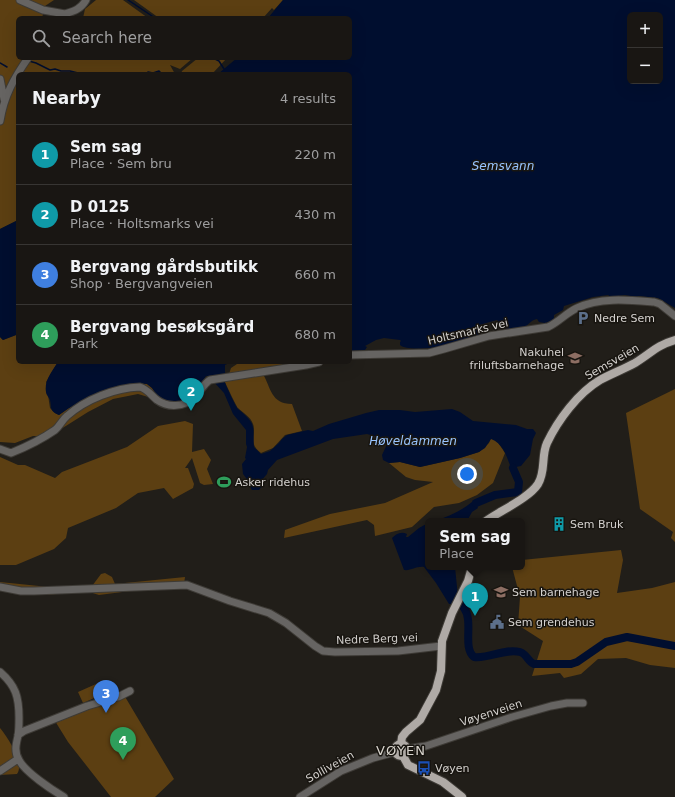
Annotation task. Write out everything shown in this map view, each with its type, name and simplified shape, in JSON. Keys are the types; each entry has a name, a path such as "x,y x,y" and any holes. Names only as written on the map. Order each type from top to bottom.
{"main road":[{"name":"Semsveien","path":"491,518 513,504 537,485 542,472 545,450 548,442 570,408 582,393 599,381 640,360 655,348 675,340"},
{"path":"462,797 443,782 408,765 402,737 424,715 436,690 440,671 441,646 447,626 468,581 471,570"},
{"path":"395,752 396,746 404,750"}],"street":[{"path":"20,0 43,10 64,16 77,10 86,0"},
{"path":"18,72 27,60"},
{"path":"0,121 4,100 16,76"},
{"path":"0,79 4,100"},
{"name":"Holtsmarks vei","path":"352,355 428,353 444,350 489,336 548,327 564,320 576,308 585,305 654,302 660,304 675,316"},
{"path":"0,449 12,453 22,449 56,429 66,417 75,410 104,394 140,387 158,401 169,406 178,406 188,404 197,395 205,383 210,380 310,364"},
{"name":"Nedre Berg vei","path":"0,587 34,591 187,585 230,601 269,613 286,623 315,646 323,650 335,652 398,651 441,646"},
{"path":"0,672 14,686 17,693 18,735 16,744 18,759 27,770 64,797"},
{"path":"18,735 24,731 87,706 130,691"},
{"name":"Vøyenveien","path":"404,750 426,746 512,717 551,706 567,702 583,703"},
{"name":"Solliveien","path":"300,797 341,771 373,758 395,752"},
{"path":"0,771 18,759"}],"shaded area":[{"path":"0,0 54,0 45,6 42,16 16,16 16,60 191,60 180,69 170,65 174,72 16,72 16,221 0,229"},
{"path":"96,0 123,0 145,16 83,16 85,9"},
{"path":"134,0 283,0 274,10 272,8 265,16 156,16"},
{"path":"196,60 225,60 214,72 182,71"},
{"path":"16,335 16,364 57,364 46,382 50,408 59,415 69,408 106,390 127,387 138,383 147,384 152,388 158,397 155,399 138,394 113,399 88,412 50,436 33,436 15,443 0,442 0,337 3,340"},
{"path":"237,364 291,364 229,374 231,368"},
{"path":"263,374 270,390 276,398 285,403 292,404 302,431 285,435 273,448 261,453 253,442 254,428 252,421 238,408 224,380"},
{"path":"675,389 675,542 671,538 673,532 640,509 626,413"},
{"path":"185,421 193,424 192,452 204,449 211,460 207,469 213,484 204,485 200,483 192,458 185,468 188,468 194,484 193,488 173,499 164,488 138,493 116,508 68,528 66,538 54,549 16,565 0,565 0,457 18,465 25,465 55,478 62,472 127,447 158,426"},
{"path":"491,438 497,441 505,453 493,483 477,495 459,503 434,507 412,527 375,536 374,525 367,520 284,538 285,530 330,514 385,503 433,482 415,480 406,477 389,463 400,462 420,467 460,458 479,452 489,443"},
{"path":"621,550 623,560 617,593 652,588 675,582 675,668 650,665 626,658 598,659 581,674 564,678 560,673 532,676 543,641 518,625 520,597 513,570 525,570 525,560"},
{"path":"105,573 112,577 115,584 185,577 184,584 99,595 86,591 46,595 0,588 0,582 49,587 92,586 101,574"},
{"path":"105,680 110,691 83,703 78,692"},
{"path":"124,695 174,779 155,797 111,797 68,742 55,721"},
{"path":"0,728 11,743 17,757 19,769 17,774 0,775"}],"water":[{"name":"Semsvann","path":"283,0 675,0 675,308 658,298 625,295 611,297 608,295 593,297 564,306 563,310 554,315 554,320 545,323 539,322 537,319 526,326 512,329 499,327 499,322 497,320 479,325 479,329 481,331 477,336 448,345 414,349 406,348 400,345 400,340 384,338 376,340 365,346 367,347 365,350 352,351 352,72 220,72 235,60 352,60 352,16 270,16"},
{"path":"16,221 16,335 3,340 0,337 0,229"},
{"path":"57,364 227,364 225,365 225,375 210,378 209,376 206,376 195,394 178,403 166,402 158,397 152,388 147,384 138,383 127,387 106,390 69,408 59,415 52,411 50,400 46,393 46,384"},
{"name":"Høveldammen","path":"224,379 238,409 251,422 254,447 261,454 270,451 287,435 308,430 313,431 329,424 379,410 415,412 452,409 460,412 473,421 516,425 527,429 533,429 536,433 533,439 530,455 521,466 511,468 502,447 491,439 485,448 479,452 420,467 400,462 389,463 383,460 382,455 389,440 367,434 333,439 277,460 261,481 262,486 259,490 252,490 243,474 242,464 246,459 246,430 233,414 224,393 213,381"},
{"path":"472,502 476,503 478,508 472,512 469,518 444,518 454,513"},
{"path":"425,525 425,568 418,567 404,570 392,538 401,533 407,534 406,537 408,537"},
{"path":"426,570 455,570 458,597 470,605 460,609 453,604 449,604"}],"waterway":[{"path":"128,0 152,16"},
{"path":"217,60 224,69"},
{"path":"29,61 50,70 55,69 74,72"},
{"path":"0,63 7,67"},
{"path":"156,72 160,72"},
{"path":"476,503 495,495 518,492 519,482 513,468"},
{"path":"457,601 467,614 468,641 471,653 474,657 514,651 522,653 530,662 534,664 571,664 577,662 606,642 627,637 675,646"}],"place":[{"name":"Nedre Sem","path":"583,318"},
{"name":"Nakuhel friluftsbarnehage","path":"575,358"},
{"name":"D 0125","path":"191,411"},
{"name":"Asker ridehus","path":"224,482"},
{"name":"Sem Bruk","path":"559,524"},
{"name":"Sem barnehage","path":"501,592"},
{"name":"Sem sag","path":"475,616"},
{"name":"Sem grendehus","path":"497,622"},
{"name":"Bergvang gårdsbutikk","path":"106,713"},
{"name":"Bergvang besøksgård","path":"123,760"},
{"name":"Vøyen","path":"424,768"}],"district":[{"name":"VØYEN","path":"401,750"}]}
